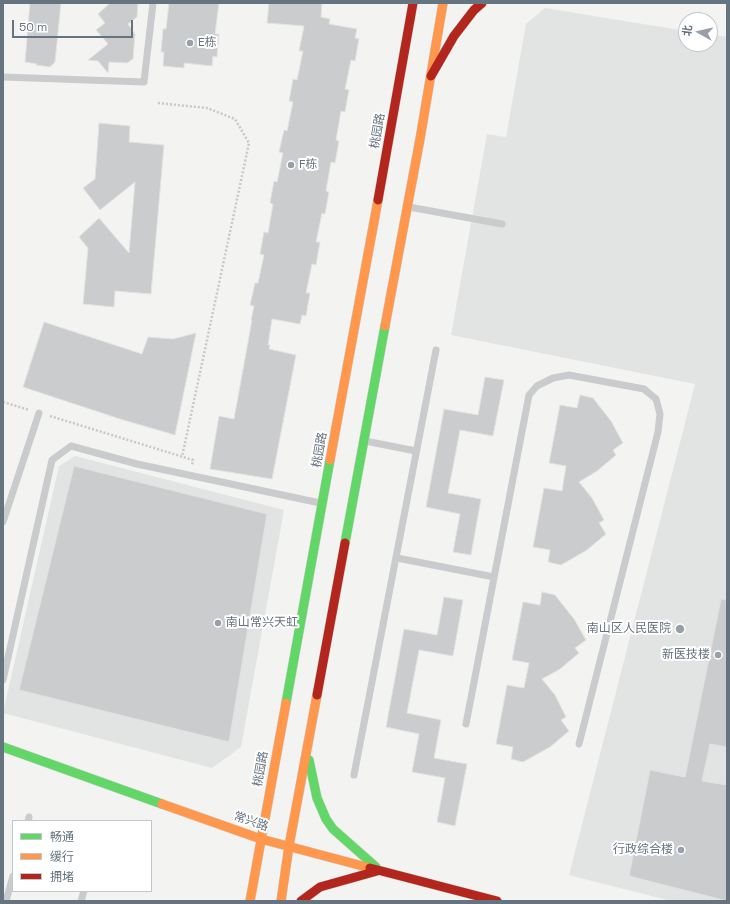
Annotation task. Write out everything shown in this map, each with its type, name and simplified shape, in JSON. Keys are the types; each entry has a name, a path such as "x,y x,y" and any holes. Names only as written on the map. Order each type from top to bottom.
{"main road":[{"name":"桃园路","path":"250,901 260,839 413,3"},
{"path":"281,901 289,846 408,206 443,3"},
{"path":"431,76 454,36 474,10 482,3"},
{"name":"常兴路","path":"3,747 260,839 497,901"},
{"path":"307,750 317,798 326,819 341,837 379,870"},
{"path":"301,901 320,887 379,870"}],"lane":[{"path":"3,77 144,82 153,3"},
{"path":"408,206 502,224"},
{"path":"354,774 397,558 436,350"},
{"path":"466,724 529,395 538,386 553,378 569,375 644,388 656,399 660,414 658,432 579,744"},
{"path":"3,522 39,413"},
{"path":"365,441 416,451"},
{"path":"3,680 52,460 71,446 137,464 322,504"},
{"path":"397,558 494,577"},
{"path":"6,901 12,880"}],"path":[{"path":"158,103 207,108 235,119 249,144 182,456"},
{"path":"3,402 193,460 190,475"}],"shaded area":[{"name":"南山区人民医院","path":"545,8 678,30 678,52 718,52 718,35 727,37 727,901 671,901 569,875 695,384 451,335 487,134 506,137 526,24"},
{"path":"75,456 284,510 241,747 212,768 3,713 59,466"}],"building":[{"path":"30,3 61,3 55,62 50,67 25,62"},
{"path":"110,3 138,3 137,17 128,24 135,34 133,59 127,63 109,62 108,73 98,61 88,60 108,44 96,30 105,23 98,14"},
{"name":"E栋","path":"169,3 219,3 215,34 219,34 217,57 213,56 212,66 184,63 184,68 163,66 164,52 161,52 163,29 166,29"},
{"path":"269,3 322,3 321,17 330,19 329,24 357,29 355,38 359,39 355,61 351,60 345,89 349,90 345,112 341,111 336,140 339,141 335,163 331,162 326,191 329,192 325,214 322,213 316,242 320,242 316,265 312,264 306,293 310,293 306,316 302,315 300,324 272,319 268,345 270,345 269,349 296,355 272,479 210,469 219,416 234,419 254,306 250,305 255,283 258,283 264,255 260,254 264,232 268,233 273,204 270,203 274,181 277,182 283,153 279,152 284,130 287,131 293,102 289,101 293,79 297,80 303,51 299,51 304,26 267,23"},
{"path":"99,123 130,126 129,142 164,145 151,294 115,291 114,307 83,304 88,248 79,237 99,218 129,253 135,182 100,210 83,188 95,179"},
{"path":"44,322 142,354 148,337 173,339 196,333 175,435 120,419 23,387"},
{"path":"485,377 504,380 493,436 460,430 448,493 481,499 471,555 453,552 460,514 426,507 444,409 478,415"},
{"path":"580,395 593,398 611,421 623,443 613,450 616,455 597,471 579,482 592,498 604,520 599,523 606,534 587,550 561,565 548,562 550,550 533,547 544,488 562,491 566,466 549,463 560,405 577,408"},
{"path":"74,466 267,514 229,742 19,690"},
{"path":"542,592 555,595 574,619 586,640 575,648 579,653 560,669 542,679 555,695 566,717 561,720 569,731 550,747 523,762 511,759 513,747 496,744 507,685 524,688 529,663 512,660 523,602 540,605"},
{"path":"444,597 463,600 453,656 419,650 407,713 441,720 434,758 467,764 455,826 437,822 445,778 412,772 419,734 386,727 404,629 437,635"},
{"name":"行政综合楼","path":"721,599 727,600 727,747 710,744 702,781 727,785 727,901 629,876 650,770 685,777"}],"traffic: fast":[{"path":"345,543 385,326"},
{"path":"286,703 330,460"},
{"path":"3,747 162,804"},
{"path":"309,760 317,798 326,819 333,829 376,867"}],"traffic: slow":[{"path":"385,326 420,139 443,3"},
{"path":"330,460 378,200"},
{"path":"281,901 289,846 317,695"},
{"path":"250,901 286,703"},
{"path":"162,804 261,839 370,868"}],"traffic: jam":[{"path":"378,200 413,3"},
{"path":"431,76 454,36 474,10 482,3"},
{"path":"317,695 345,543"},
{"path":"370,868 497,901"},
{"path":"301,901 320,887 377,871"}],"place":[{"name":"E栋","path":"190,43"},
{"name":"F栋","path":"291,165"},
{"name":"南山常兴天虹","path":"218,623"},
{"name":"南山区人民医院","path":"680,629"},
{"name":"新医技楼","path":"718,655"},
{"name":"行政综合楼","path":"681,850"}]}
